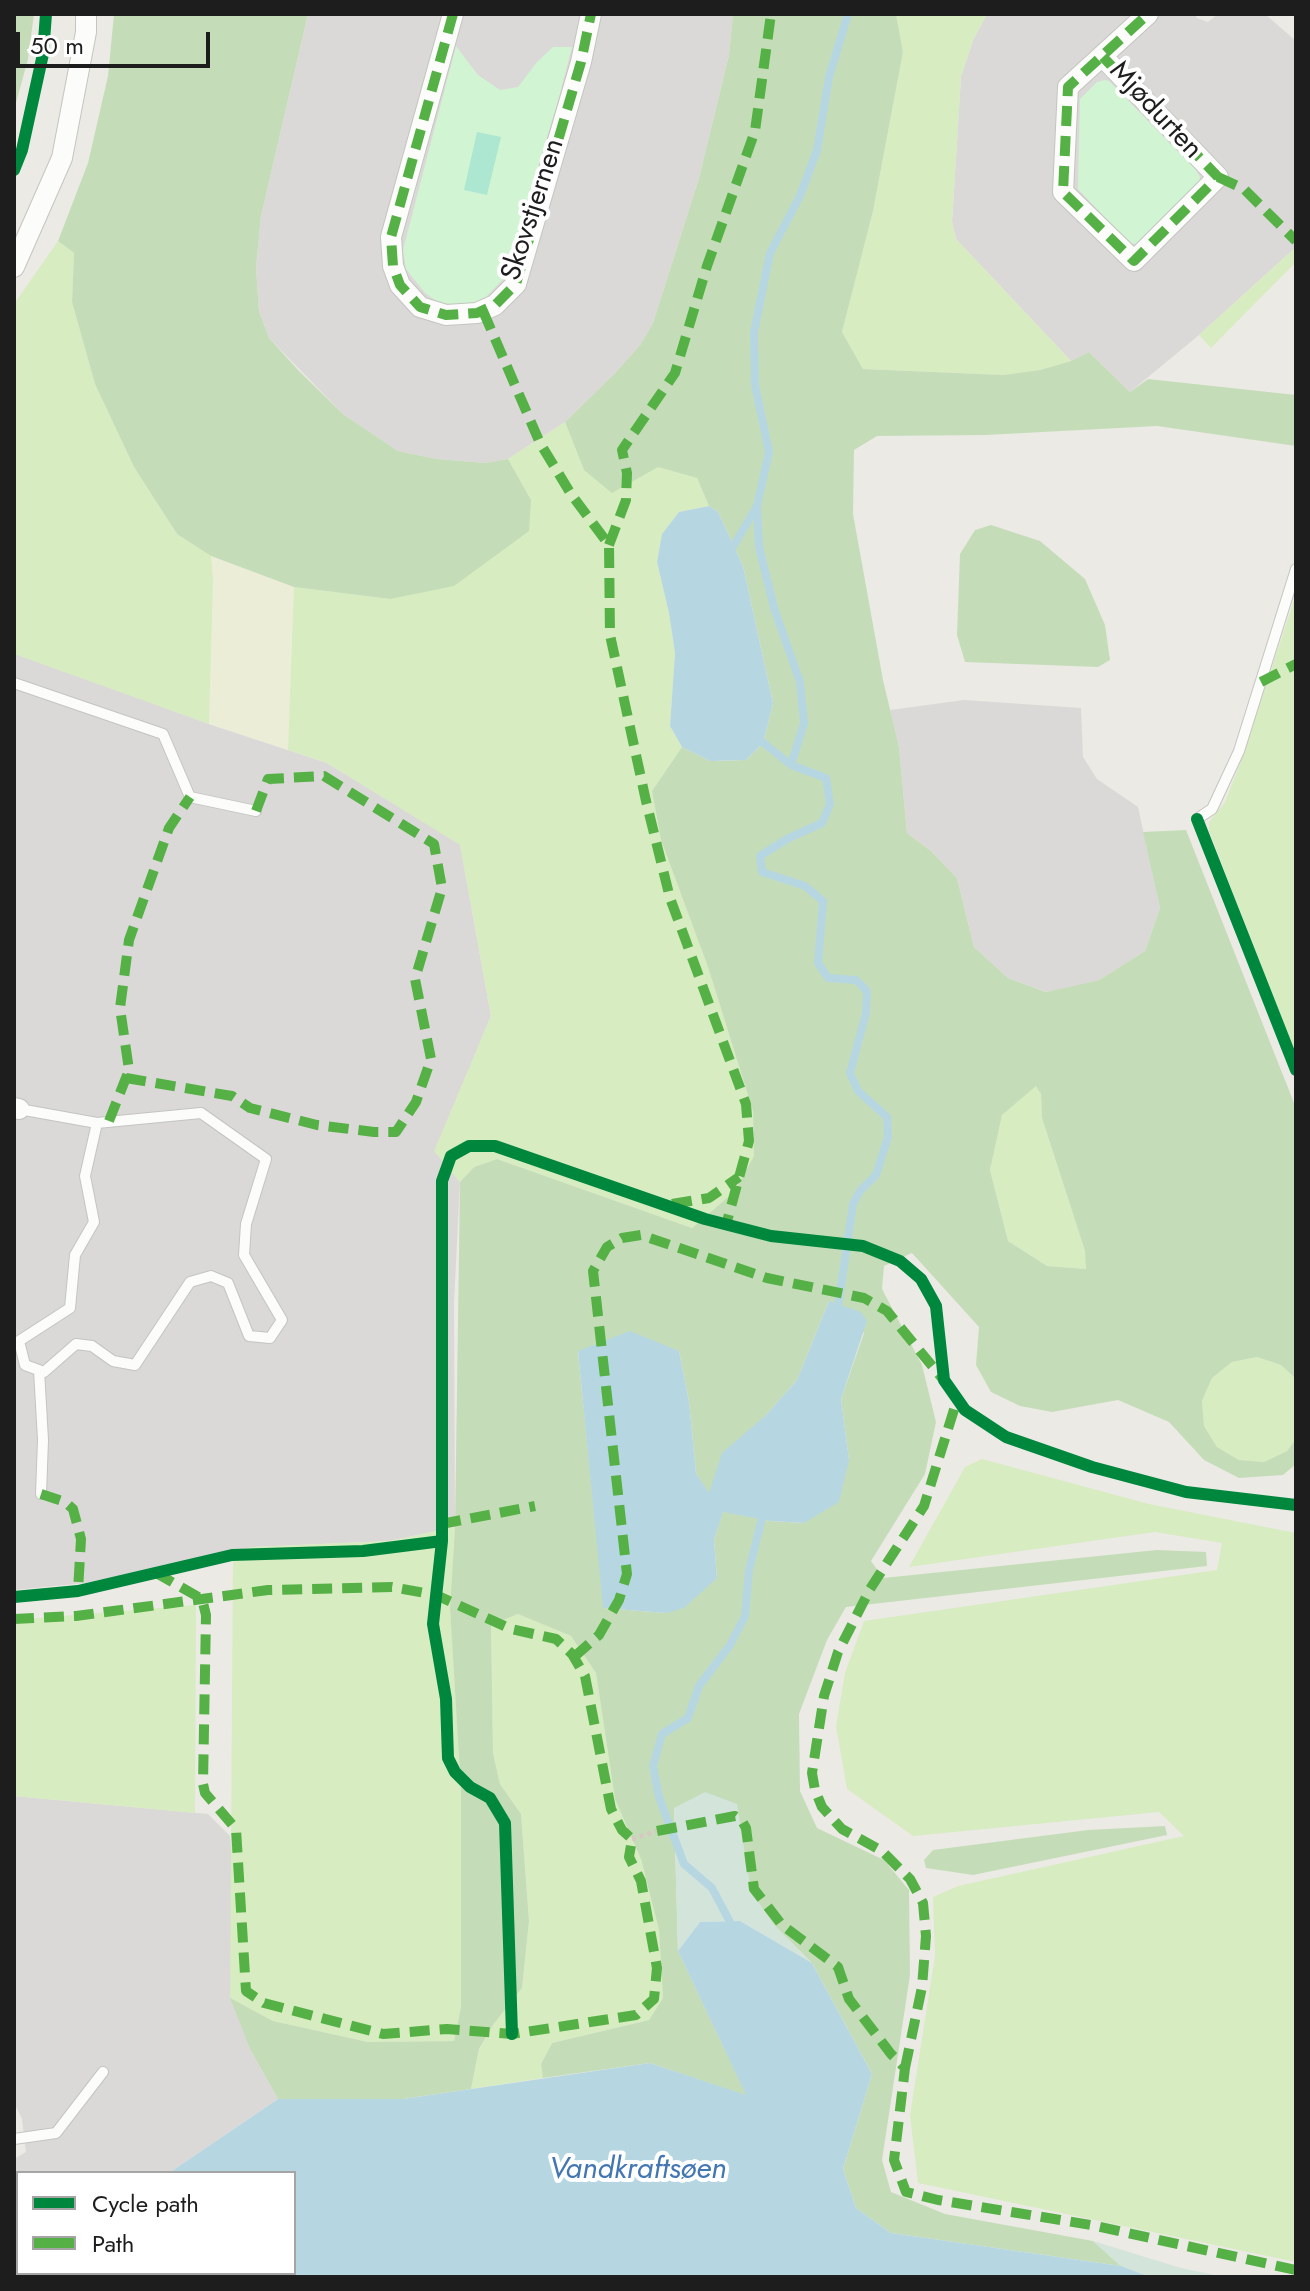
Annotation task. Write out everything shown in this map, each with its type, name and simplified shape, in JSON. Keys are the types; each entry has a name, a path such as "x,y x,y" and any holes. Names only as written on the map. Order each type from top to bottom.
{"street":[{"path":"14,267 62,158 86,32 86,14"},
{"name":"Skovstjernen","path":"453,14 391,237 393,266 400,285 420,307 446,315 477,313 495,305 516,284 581,62 591,14"},
{"name":"Mjødurten","path":"1103,57 1218,177 1134,261 1063,192 1068,87 1148,14"}],"lane":[{"path":"1197,819 1212,809 1239,751 1296,569"},
{"path":"14,683 163,734 190,797 256,811"},
{"path":"17,1108 97,1123 201,1113 266,1159 246,1224 244,1255 282,1320 270,1338 249,1336 228,1283 211,1276 190,1282 135,1365 113,1361 92,1346 76,1344 44,1372 25,1365 19,1341 70,1308 75,1255 94,1222 85,1176 97,1123"},
{"path":"39,1370 43,1440 41,1494"},
{"path":"14,2139 56,2133 103,2072"}],"path":[{"path":"632,1839 657,1831"}],"shaded area":[{"path":"308,14 733,14 729,55 699,178 653,323 641,344 565,422 508,459 485,463 437,459 398,451 343,414 269,338 259,311 256,268 261,216"},
{"path":"987,14 1195,14 1208,22 1218,14 1265,14 1296,41 1296,247 1199,335 1130,392 1089,352 1071,361 956,239 952,222 961,76 974,38"},
{"path":"14,652 209,724 327,763 460,844 491,1016 435,1151 460,1182 454,1303 455,1527 390,1541 253,1547 86,1583 14,1590"},
{"path":"964,700 1081,708 1083,757 1097,779 1138,807 1160,908 1145,951 1099,980 1047,992 1008,978 974,947 957,878 931,851 907,833 899,747 890,710"},
{"path":"14,1796 208,1814 230,1836 251,2051 278,2099 172,2171 16,2171 16,2250 14,2159 26,2152 22,2119 14,2103"}],"green space":[{"path":"14,14 34,14 28,59 14,110"},
{"path":"114,14 308,14 261,216 256,268 259,311 269,338 299,371 343,414 398,451 437,459 485,463 508,459 531,500 529,531 454,586 390,599 294,587 211,556 177,534 134,467 95,384 72,302 74,253 58,241 88,163 108,76"},
{"path":"733,14 896,14 903,52 873,211 842,332 863,369 1003,375 1040,370 1089,352 1130,392 1148,379 1296,395 1296,446 1157,426 986,435 877,436 854,450 853,514 883,680 899,747 907,833 931,851 957,878 974,947 1008,978 1046,992 1099,980 1145,951 1160,908 1143,832 1186,830 1296,1108 1296,1379 1281,1365 1257,1357 1232,1362 1212,1378 1202,1401 1204,1426 1217,1447 1239,1460 1264,1462 1287,1451 1296,1439 1296,1464 1283,1475 1239,1478 1204,1460 1169,1422 1118,1400 1052,1412 1020,1406 991,1392 976,1365 979,1327 912,1253 884,1266 882,1289 922,1365 936,1422 925,1474 871,1561 883,1578 1157,1550 1206,1552 1207,1566 846,1607 827,1640 799,1714 800,1791 817,1828 884,1860 909,1890 910,1975 882,2160 891,2192 945,2214 1093,2241 1121,2266 891,2233 856,2208 843,2169 872,2074 812,1963 774,1925 751,1892 736,1805 674,1808 678,1951 747,2096 650,2063 543,2078 541,2064 552,2043 649,2020 663,1998 659,1930 641,1859 615,1799 596,1673 571,1636 518,1614 491,1625 493,1753 500,1784 521,1814 529,1921 522,1988 479,2049 471,2089 403,2099 278,2099 251,2051 230,1998 273,2021 368,2042 454,2041 461,2007 461,1791 450,1608 455,1527 460,1182 474,1167 497,1159 692,1228 734,1192 754,1156 753,1111 708,967 661,840 652,791 682,747 710,761 746,760 763,743 773,703 743,566 718,512 709,506 697,478 658,467 612,493 584,470 565,422 641,344 653,323 699,178 729,55","holes":["1036,1086 1041,1094 1042,1118 1085,1251 1086,1269 1047,1266 1008,1241 990,1170 1002,1115","829,1301 864,1333 841,1399 849,1460 804,1523 770,1521 723,1511 714,1540 717,1578 666,1613 604,1608 578,1352 679,1351 689,1402 696,1473 709,1494 766,1415 797,1380"]},
{"path":"896,14 987,14 974,38 961,76 952,222 956,239 1071,361 1040,370 1003,375 863,369 842,332 873,211 903,52"},
{"path":"456,46 478,75 500,90 518,87 553,47 572,47 504,278 486,297 466,306 440,303 425,293 406,269 403,250"},
{"path":"1105,80 1200,177 1199,184 1137,244 1129,243 1078,189 1080,99 1097,82"},
{"path":"477,132 501,137 487,195 464,190"},
{"path":"58,241 74,253 72,302 95,384 134,467 177,534 211,556 209,724 14,654 14,304"},
{"path":"1296,247 1296,262 1211,348 1199,335"},
{"path":"565,422 584,470 659,467 697,478 709,506 679,512 662,534 657,562 675,653 670,726 682,747 652,791 661,840 708,967 753,1111 754,1156 734,1192 692,1228 497,1159 474,1167 460,1182 434,1151 491,1016 460,845 327,763 288,750 294,587 390,599 531,500 508,459"},
{"path":"991,525 1040,541 1085,579 1105,625 1110,660 1098,667 965,662 957,635 960,554 975,530"},
{"path":"211,556 294,587 288,750 209,724"},
{"path":"1296,594 1296,1055 1209,831 1209,822 1225,802 1240,764"},
{"path":"1036,1085 1041,1093 1042,1118 1085,1251 1087,1269 1047,1266 1008,1241 990,1170 1002,1115"},
{"path":"1257,1357 1281,1365 1296,1379 1296,1439 1287,1451 1264,1462 1239,1460 1217,1447 1204,1426 1202,1401 1212,1378 1232,1362"},
{"path":"982,1459 1149,1504 1296,1533 1296,2262 918,2183 910,2115 935,1956 933,1897 958,1886 1184,1836 1159,1812 913,1836 847,1789 836,1726 845,1673 864,1621 1217,1570 1222,1543 1155,1532 909,1567 965,1467"},
{"path":"455,1527 450,1608 461,1791 461,2007 454,2041 368,2042 273,2021 230,1998 233,1552 253,1547 390,1541"},
{"path":"196,1605 195,1813 14,1796 14,1620"},
{"path":"518,1614 571,1636 596,1673 615,1799 641,1859 659,1930 663,1998 649,2020 552,2043 541,2064 543,2078 471,2089 479,2050 493,2025 522,1988 529,1921 521,1814 500,1784 493,1753 491,1625"},
{"path":"705,1792 737,1804 751,1892 774,1925 812,1963 740,1921 700,1922 678,1951 674,1808"},
{"path":"1165,1826 1167,1835 973,1875 926,1868 924,1860 933,1850 1088,1830"},
{"path":"1093,2241 1181,2268 1225,2277 1150,2277 1121,2266"}],"water":[{"path":"709,506 718,512 743,566 773,703 763,743 746,760 710,761 682,747 670,726 675,653 657,562 662,534 679,512"},
{"path":"829,1301 861,1312 867,1321 841,1399 849,1460 839,1502 804,1523 770,1521 723,1512 714,1540 717,1578 684,1608 666,1613 603,1608 578,1351 630,1331 679,1351 689,1402 696,1473 709,1493 722,1453 766,1415 797,1380"},
{"name":"Vandkraftsøen","path":"740,1921 812,1963 872,2074 843,2169 856,2208 891,2233 1121,2266 1150,2277 14,2277 14,2250 16,2275 296,2275 296,2171 172,2171 278,2099 403,2099 650,2063 746,2095 678,1951 700,1922"}],"waterway":[{"path":"730,558 733,547 757,506 769,452 755,385 754,332 770,253 800,196 817,150 829,77 848,14"},
{"path":"757,507 759,547 774,608 800,682 804,723 791,765"},
{"path":"755,736 791,765 826,778 830,804 822,823 760,856 762,872 805,886 823,901 818,963 828,978 856,980 867,991 866,1013 850,1073 858,1091 887,1117 888,1137 876,1175 860,1191 853,1204 837,1314"},
{"path":"730,1922 712,1888 684,1864 659,1797 653,1766 662,1734 688,1718 699,1686 730,1645 745,1616 749,1570 764,1510"}],"marked path":[{"path":"453,14 391,237 393,266 400,285 420,307 446,315 477,313 495,305 516,284 581,62 591,14"},
{"path":"609,545 626,500 627,473 622,450 675,373 707,266 755,131 771,14"},
{"path":"1103,57 1218,177 1134,261 1063,192 1068,87 1148,14"},
{"path":"1218,177 1244,189 1296,241"},
{"path":"483,311 540,443 571,494 609,545 610,635 646,801 670,898 746,1104 749,1141 726,1225"},
{"path":"1261,682 1296,664"},
{"path":"126,1078 232,1096 250,1108 317,1125 374,1132 396,1132 416,1102 431,1059 415,979 442,888 434,844 324,776 268,779 256,811"},
{"path":"109,1121 129,1070 120,1008 129,940 169,828 190,797"},
{"path":"672,1204 709,1198 739,1177"},
{"path":"574,1657 599,1635 619,1600 627,1574 593,1271 607,1247 622,1238 641,1235 767,1278 864,1298 887,1311 942,1378"},
{"path":"905,2068 922,1987 926,1936 923,1903 910,1879 882,1851 842,1829 822,1807 812,1773 824,1696 838,1652 870,1589 924,1506 957,1400"},
{"path":"41,1494 65,1502 73,1509 81,1539 78,1591"},
{"path":"441,1524 535,1506"},
{"path":"14,1619 76,1616 202,1599 268,1590 392,1587 436,1595 511,1629 556,1639 572,1654 585,1676 611,1809 622,1830 632,1839 629,1857 641,1881 657,1968 654,1999 636,2015 512,2034 447,2029 383,2034 264,2003 246,1991 236,1829 205,1793 203,1784 206,1615 202,1599 156,1573"},
{"path":"657,1831 735,1816 742,1821 746,1828 754,1889 782,1925 838,1967 849,1999 905,2068 894,2160 906,2192 1091,2225 1296,2270"}],"cycle path":[{"path":"14,170 22,150 43,54 46,14"},
{"path":"1197,819 1296,1070"},
{"path":"512,2034 505,1823 490,1798 470,1787 455,1772 448,1758 446,1699 433,1624 442,1541 442,1181 451,1156 469,1146 495,1146 705,1219 771,1236 863,1246 900,1261 921,1279 936,1306 944,1380 965,1410 1006,1437 1092,1467 1186,1492 1296,1505"},
{"path":"14,1597 78,1591 232,1555 363,1551 442,1541"}]}
